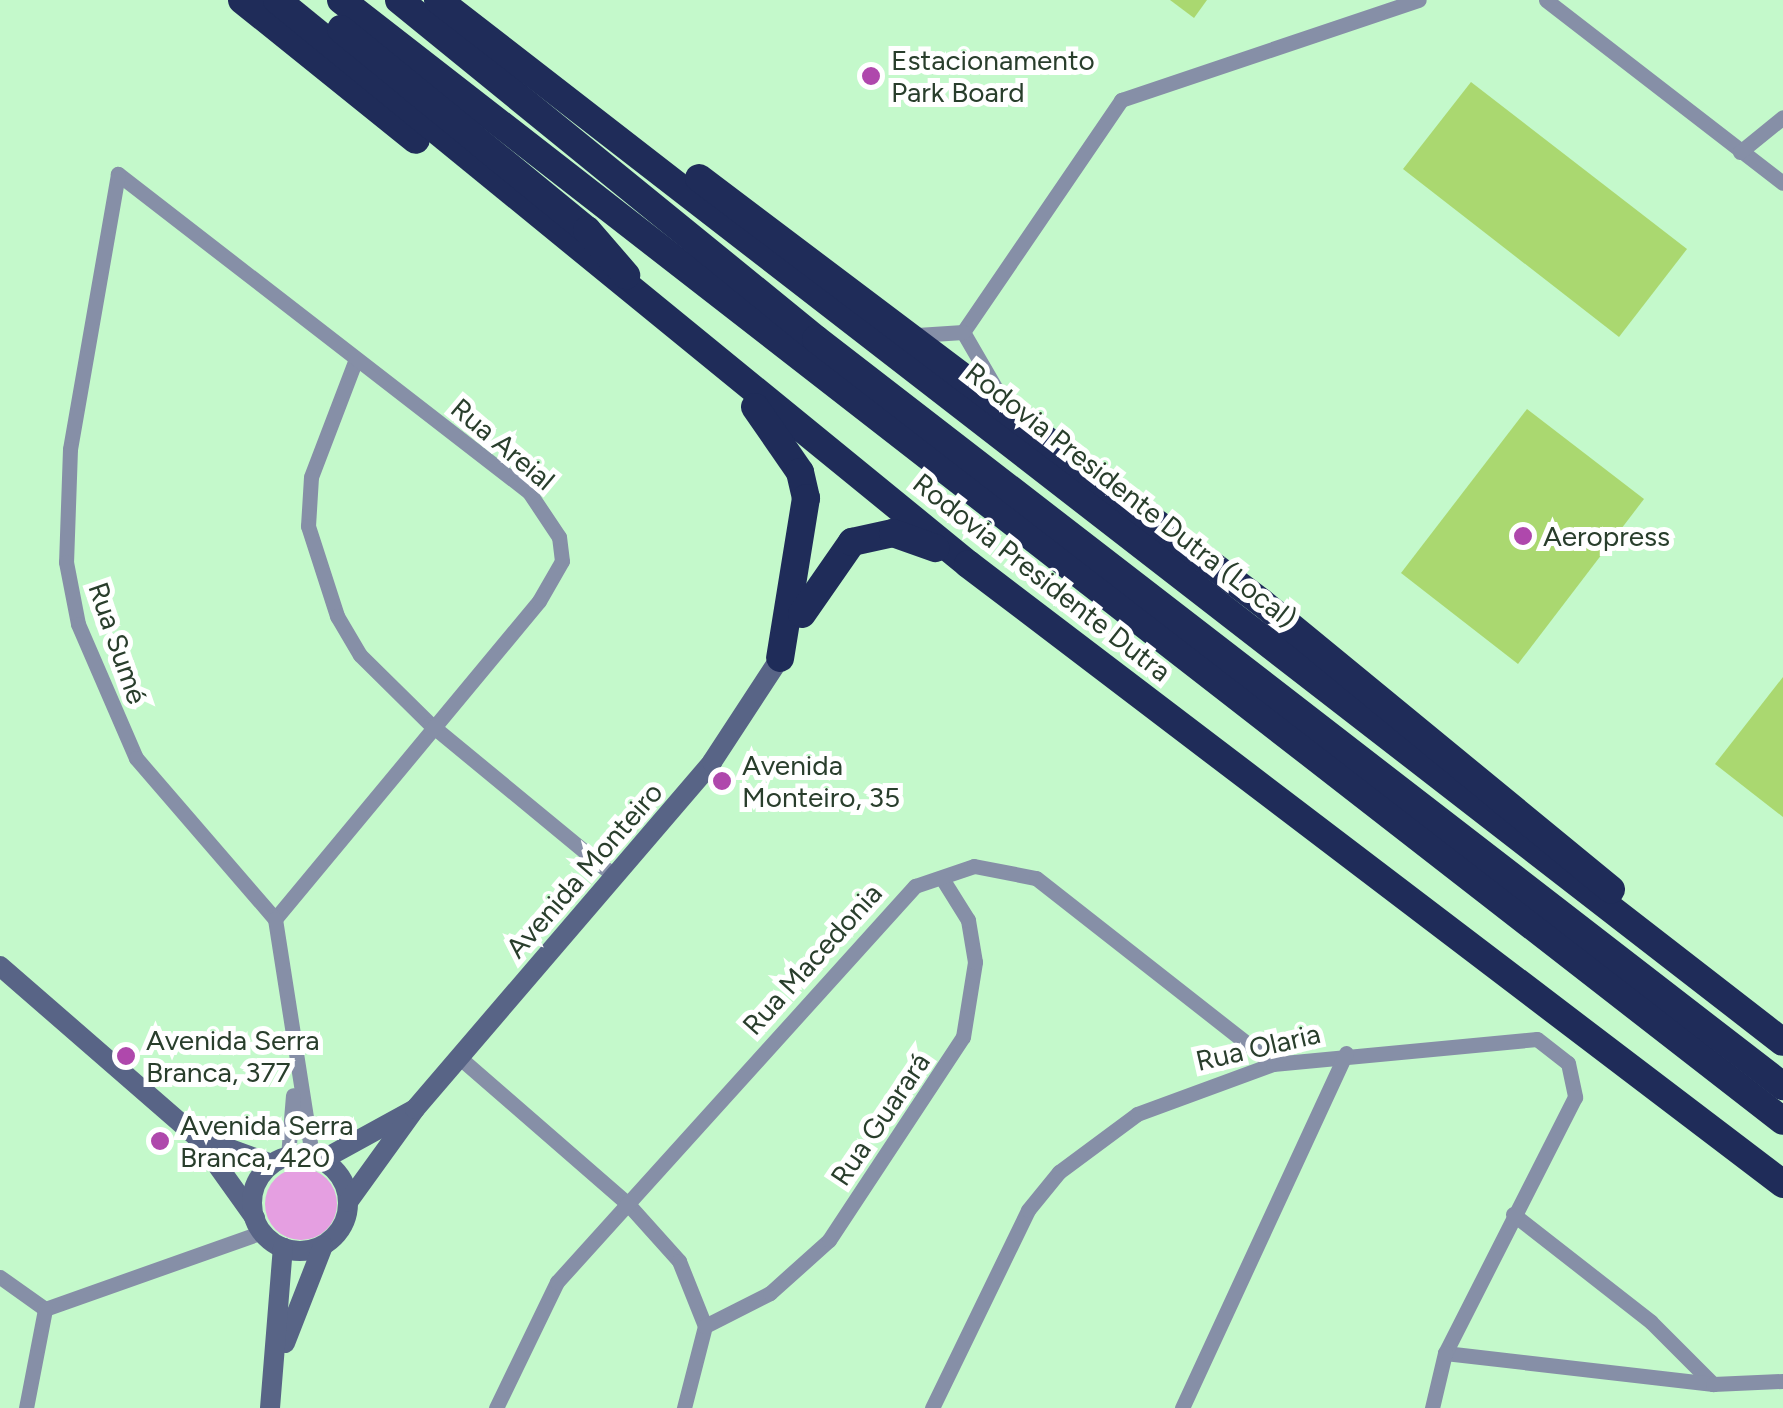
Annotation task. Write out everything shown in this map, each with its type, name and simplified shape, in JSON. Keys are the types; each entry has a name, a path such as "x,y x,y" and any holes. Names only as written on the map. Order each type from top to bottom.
{"highway":[{"path":"242,0 402,130 543,223"},
{"name":"Rodovia Presidente Dutra","path":"277,0 543,223 968,564 1783,1188"},
{"path":"306,0 587,230 643,304"},
{"name":"Rodovia Presidente Dutra","path":"341,0 1783,1121"},
{"name":"Rodovia Presidente Dutra","path":"399,0 816,339 1783,1086"},
{"name":"Rodovia Presidente Dutra (Local)","path":"438,0 1783,1042"},
{"path":"517,63 607,113 917,335 1561,840 1665,950"},
{"path":"728,372 784,442 806,498 780,658"},
{"path":"780,658 822,573 852,542 904,536 968,564"}],"street":[{"path":"962,332 1121,100 1420,0"},
{"path":"1546,0 1783,182"},
{"path":"1740,152 1783,117"},
{"name":"Rua Areial","path":"118,174 529,492 559,537 556,576 430,724 275,919"},
{"name":"Rua Sumé","path":"118,174 70,449 64,521 78,624 136,758 275,919"},
{"path":"917,335 962,332"},
{"path":"962,332 1004,403"},
{"path":"356,359 310,477 308,526 337,616 360,655 430,724 612,874"},
{"name":"Avenida Monteiro","path":"348,1202 415,1108 712,762 780,658"},
{"name":"Rua Macedonia","path":"496,1408 534,1312 886,910 915,886 943,880 974,866 1036,878 1273,1064"},
{"name":"Rua Guarará","path":"706,1326 770,1292 829,1240 963,1037 976,962 963,908 943,880"},
{"path":"270,1408 281,1354 323,1246 348,1202 317,1158 294,1076 275,919"},
{"path":"0,966 197,1137 258,1225 283,1248 323,1246"},
{"name":"Rua Olaria","path":"932,1408 1028,1210 1059,1172 1166,1100 1273,1064 1522,1036 1548,1044 1578,1085 1513,1214"},
{"path":"1182,1408 1346,1053"},
{"path":"460,1058 627,1203 679,1261 706,1326 684,1408"},
{"path":"258,1225 254,1188 279,1160 294,1076"},
{"name":"Avenida Monteiro","path":"317,1158 415,1108"},
{"path":"197,1137 279,1160 317,1158"},
{"path":"1432,1408 1445,1353 1513,1214 1713,1384"},
{"path":"45,1309 258,1225"},
{"path":"281,1354 283,1248"},
{"path":"0,1278 45,1309"},
{"path":"26,1408 45,1309"},
{"path":"1445,1353 1713,1384 1783,1381"},
{"path":"1191,1408 1192,1387"}],"shaded area":[{"path":"301,1168 326,1179 337,1204 326,1229 301,1240 276,1229 265,1204 276,1179"}],"building":[{"path":"1170,0 1207,0 1194,18"},
{"path":"1471,82 1687,249 1619,337 1403,169"},
{"name":"Aeropress","path":"1527,409 1644,499 1518,664 1401,573"},
{"path":"1783,677 1783,817 1715,764"}],"place":[{"name":"Estacionamento Park Board","path":"871,76"},
{"name":"Aeropress","path":"1523,536"},
{"name":"Avenida Monteiro, 35","path":"722,781"},
{"name":"Avenida Serra Branca, 377","path":"126,1056"},
{"name":"Avenida Serra Branca, 420","path":"160,1141"}]}
